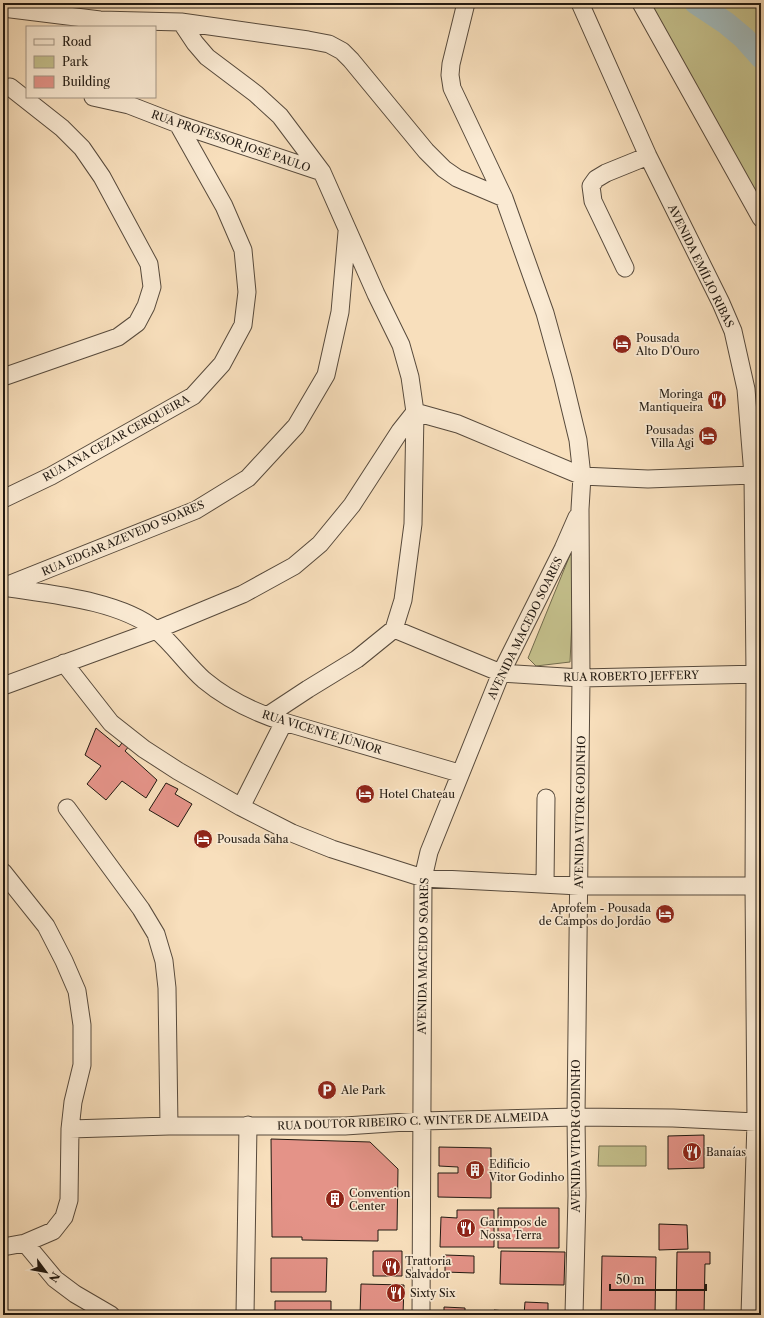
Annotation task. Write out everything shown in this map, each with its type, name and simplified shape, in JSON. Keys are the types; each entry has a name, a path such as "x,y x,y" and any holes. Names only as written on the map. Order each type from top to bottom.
{"street":[{"name":"AVENIDA VITOR GODINHO","path":"466,3 451,64 450,75 452,88 504,198 545,313 578,440 582,476 580,509 581,678 576,1117 577,1196 574,1315"},
{"name":"AVENIDA EMÍLIO RIBAS","path":"580,3 648,156 721,303 733,331 746,388 753,476 758,674 754,886 756,1122 750,1315"},
{"path":"641,3 761,218"},
{"path":"3,8 100,20 182,22 330,44 342,50 426,152 444,169 457,178 504,198"},
{"path":"182,22 195,43 207,57 256,94 280,116 322,172 376,294 401,345 410,377 415,412 413,524 403,600 394,629 357,659 267,716"},
{"path":"14,87 26,97"},
{"path":"3,377 118,337 137,323 146,306 152,287 149,264 102,177 82,148 62,128 27,98"},
{"name":"RUA PROFESSOR JOSÉ PAULO","path":"98,98 129,105 178,124 322,172"},
{"name":"RUA ANA CEZAR CERQUEIRA","path":"3,499 51,476 193,396 222,364 242,325 247,292 243,250 224,206 178,124"},
{"path":"624,268 593,201 591,186 596,179 606,173 648,156"},
{"name":"RUA EDGAR AZEVEDO SOARES","path":"3,587 196,510 248,478 296,426 326,375 340,312 347,229"},
{"path":"415,412 458,424 582,476 648,479 753,476"},
{"path":"3,686 156,630 244,594 294,566 320,544 352,506 400,431 415,412"},
{"name":"AVENIDA MACEDO SOARES","path":"421,1315 423,878 429,852 459,773 501,673 564,549 580,509"},
{"path":"564,549 570,548 580,554"},
{"name":"RUA VICENTE JÚNIOR","path":"3,587 94,602 120,610 139,619 156,630 204,680 237,703 284,722 459,773"},
{"name":"RUA ROBERTO JEFFERY","path":"394,629 501,673 581,678 758,674"},
{"path":"64,663 111,723 149,753 240,806 292,832 332,849 423,878 579,886 754,886"},
{"path":"240,806 284,722"},
{"path":"545,884 546,798"},
{"path":"67,808 141,909 156,934 164,961 167,988 169,1126"},
{"path":"3,872 46,926 77,991 82,1025 82,1065 73,1102 70,1129 69,1200 64,1217 53,1231 25,1243 3,1247"},
{"name":"RUA DOUTOR RIBEIRO C. WINTER DE ALMEIDA","path":"70,1129 248,1125 345,1126 421,1121 576,1117 673,1118 756,1122"},
{"path":"245,1315 248,1125"},
{"path":"25,1243 55,1279 75,1294 110,1315"}],"green space":[{"path":"648,3 761,3 761,205"},
{"path":"573,552 575,557 570,662 536,666 528,658 570,555"},
{"path":"599,1146 646,1146 646,1166 598,1166"}],"building":[{"path":"96,728 119,747 124,740 130,745 125,751 157,780 146,798 122,781 106,800 87,784 101,766 85,755"},
{"path":"166,783 178,789 175,794 192,804 178,827 149,810"},
{"path":"704,1135 704,1168 668,1169 668,1136"},
{"name":"Convention Center","path":"271,1139 370,1142 398,1169 397,1230 378,1230 378,1241 302,1240 302,1237 272,1237"},
{"name":"Edifício Vitor Godinho","path":"439,1147 491,1148 491,1198 438,1197 438,1173 458,1173 458,1167 439,1166"},
{"path":"498,1208 559,1208 559,1248 498,1248"},
{"path":"457,1210 494,1210 494,1247 440,1247 441,1217 457,1218"},
{"path":"659,1224 687,1225 688,1249 659,1250"},
{"path":"373,1251 402,1251 402,1276 373,1276"},
{"path":"501,1251 565,1252 564,1285 500,1284"},
{"path":"677,1252 710,1252 710,1264 705,1264 704,1315 676,1315"},
{"path":"445,1255 474,1256 474,1273 445,1272"},
{"path":"602,1256 656,1257 655,1315 601,1315"},
{"path":"271,1258 327,1258 326,1292 271,1292"},
{"path":"361,1284 404,1285 403,1315 360,1315"},
{"path":"275,1301 331,1301 331,1315 275,1315"},
{"path":"525,1302 548,1303 548,1315 524,1315"},
{"path":"444,1307 465,1308 465,1311 474,1312 474,1314 486,1315 444,1315"},
{"path":"494,1310 516,1312 516,1315 486,1315 486,1312 494,1313"}],"waterway":[{"path":"696,3 726,23 744,38 761,57"}],"place":[{"name":"Pousada Alto D'Ouro","path":"622,344"},
{"name":"Moringa Mantiqueira","path":"717,400"},
{"name":"Pousadas Villa Agi","path":"708,436"},
{"name":"Hotel Chateau","path":"365,794"},
{"name":"Pousada Saha","path":"203,839"},
{"name":"Aprofem - Pousada de Campos do Jordão","path":"665,914"},
{"name":"Ale Park","path":"327,1090"},
{"name":"Banaías","path":"692,1152"},
{"name":"Edifício Vitor Godinho","path":"475,1170"},
{"name":"Convention Center","path":"335,1199"},
{"name":"Garimpos de Nossa Terra","path":"466,1228"},
{"name":"Trattoria Salvador","path":"391,1267"},
{"name":"Sixty Six","path":"396,1293"}]}
